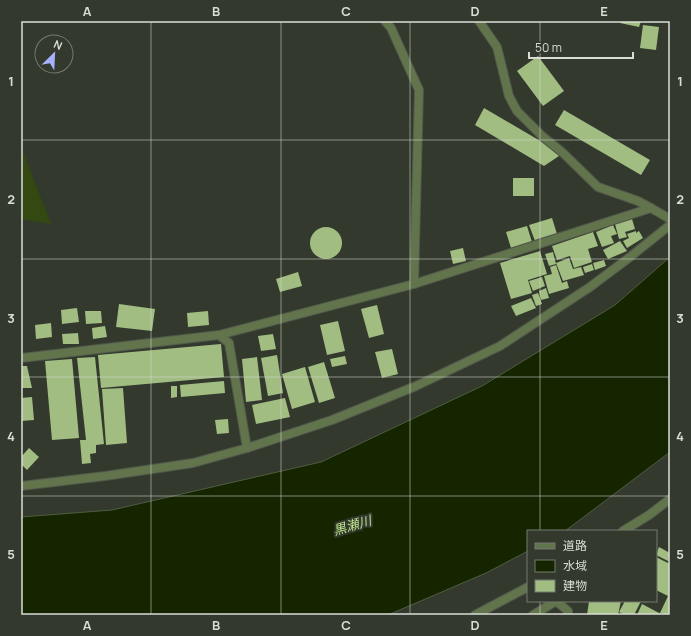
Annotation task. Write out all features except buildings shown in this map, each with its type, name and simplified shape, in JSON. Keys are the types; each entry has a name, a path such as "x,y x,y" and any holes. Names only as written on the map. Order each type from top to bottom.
{"street":[{"path":"385,21 391,28 418,90 414,284"},
{"path":"479,21 497,47 509,96 517,111 598,187 638,201 670,218"},
{"path":"21,358 219,335 414,284 651,208"},
{"path":"21,486 105,476 193,463 247,448 332,420 388,398 500,346 590,287 670,225"},
{"path":"219,335 229,343 247,448"},
{"path":"625,530 649,515 670,499"},
{"path":"475,615 527,588"},
{"path":"533,615 554,602"},
{"path":"557,602 568,611 568,615"}],"shaded area":[{"path":"21,147 51,224 21,219"}],"water":[{"name":"黒瀬川","path":"670,257 670,452 566,530 527,530 527,552 486,573 388,615 21,615 21,517 112,510 321,462 482,386 615,305"}]}
